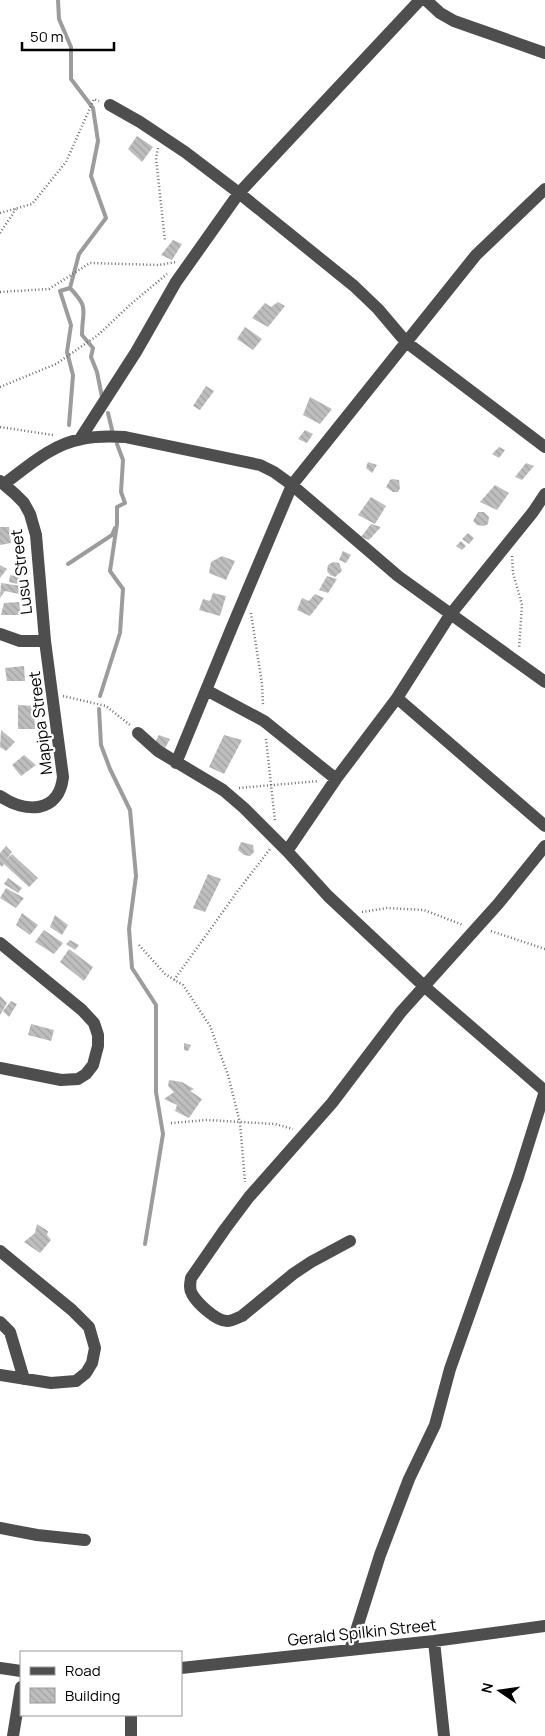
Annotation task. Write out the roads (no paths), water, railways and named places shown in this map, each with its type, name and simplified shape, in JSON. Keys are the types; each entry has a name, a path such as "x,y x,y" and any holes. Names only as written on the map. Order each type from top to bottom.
{"street":[{"path":"80,439 136,352 176,282 239,193 420,0"},
{"path":"426,0 440,13 454,22 545,53"},
{"path":"110,105 185,152 239,193 354,286 385,316 406,342 545,446"},
{"path":"176,763 292,485 476,254 542,197"},
{"path":"2,483 52,450 80,439 104,436 125,437 260,465 292,485 398,576 545,682"},
{"name":"Lusu Street","path":"2,483 24,504 30,514 36,535 45,641"},
{"path":"287,850 336,779 397,698 450,615 533,512 545,494"},
{"path":"0,634 20,641 45,641"},
{"name":"Mapipa Street","path":"0,796 25,807 36,808 52,802 57,797 62,785 63,777 54,694 45,641"},
{"path":"206,690 264,721 336,779"},
{"path":"397,698 545,826"},
{"path":"138,733 158,751 223,790 277,840 328,896 424,988 545,1091 518,1177 450,1369 434,1425 409,1478 380,1555 350,1650"},
{"path":"350,1240 293,1274 242,1316 234,1320 226,1321 214,1317 191,1294 191,1278 246,1201 332,1103 401,1012 477,928 545,846"},
{"path":"0,943 82,1010 94,1024 98,1035 97,1055 93,1065 86,1074 78,1079 60,1080 0,1068"},
{"path":"0,1251 72,1310 89,1327 95,1348 92,1363 86,1373 76,1381 51,1382 0,1375"},
{"path":"0,1322 10,1332 24,1379"},
{"path":"0,1528 37,1535 85,1540"},
{"name":"Gerald Spilkin Street","path":"182,1668 434,1641 545,1626"},
{"path":"434,1641 444,1736"},
{"path":"0,1668 20,1671"},
{"path":"13,1736 20,1693"},
{"path":"131,1736 132,1716"}],"waterway":[{"path":"58,0 59,19 71,47 71,79 93,108 98,141 91,176 106,218 79,254 70,288"},
{"path":"70,288 83,305 82,335 93,348 91,357 97,372 102,397"},
{"path":"69,425 73,375 67,352 71,325 60,291 70,288"},
{"path":"108,413 113,434"},
{"path":"100,696 120,633 123,589 110,571 117,524 117,507 125,503 121,492 123,460 117,444"},
{"path":"68,564 112,535 115,528"},
{"path":"99,709 101,745 110,769 130,810 136,876 129,929 132,968 156,1005 156,1092 163,1134 145,1244"}]}
